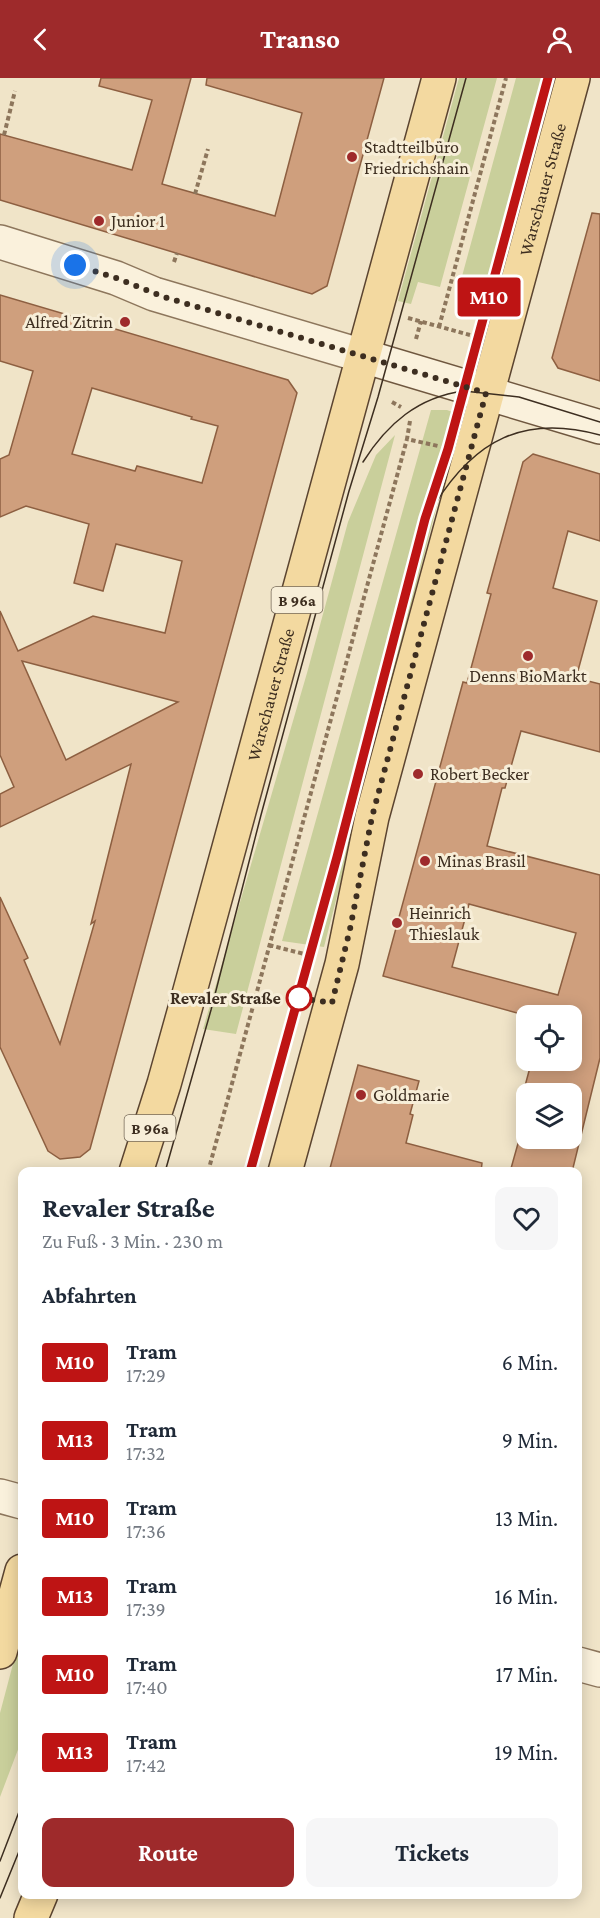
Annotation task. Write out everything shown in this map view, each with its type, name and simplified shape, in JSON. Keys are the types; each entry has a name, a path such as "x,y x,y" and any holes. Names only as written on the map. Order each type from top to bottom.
{"main road":[{"name":"Warschauer Straße","path":"138,1167 188,998 439,78"},
{"name":"Warschauer Straße","path":"286,1167 342,964 372,817 573,78"},
{"path":"0,1652 18,1586"},
{"path":"31,1918 38,1899"}],"street":[{"path":"0,242 116,278 164,297 600,427"},
{"path":"0,1496 18,1501"},
{"path":"582,1665 600,1670"}],"path":[{"path":"439,327 506,78"},
{"path":"4,135 15,91"},
{"path":"195,194 208,149"},
{"path":"174,262 177,253"},
{"path":"407,317 472,336"},
{"path":"414,346 421,321"},
{"path":"385,399 401,407"},
{"path":"209,1167 410,421"},
{"path":"407,439 440,447"},
{"path":"269,945 302,953"}],"green space":[{"path":"459,78 497,78 440,287 418,282 411,304 398,301"},
{"path":"516,78 556,78 489,324 477,322 483,298 458,291"},
{"path":"431,410 447,410 463,416 445,474 324,947 282,941"},
{"path":"395,435 236,1034 203,1029 307,673 348,522 376,455"},
{"path":"18,1645 18,1750 0,1797 0,1713"}],"building":[{"path":"101,78 191,78 162,184 275,216 302,113 206,85 207,78 384,78 327,286 312,294 0,200 0,134 132,170 152,100 99,86"},
{"path":"592,213 600,214 600,381 558,368 552,358"},
{"path":"0,295 288,380 297,393 90,1149 80,1157 60,1159 48,1151 0,1047 0,897 28,958 24,960 60,1044 95,921 91,924 131,764 0,827 0,794 14,787 0,755 0,611 18,651 93,616 165,633 182,561 116,544 103,591 74,583 89,524 26,506 0,517 0,459 9,455 33,371 0,361","holes":["92,388 218,426 202,483 137,466 135,471 72,454","22,661 178,702 66,760"]},
{"path":"533,454 600,474 600,541 568,531 553,588 597,601 576,678 600,684 600,752 521,731 505,788 502,788 487,846 600,875 600,1058 582,1131 582,1083 526,1083 529,1071 582,1071 582,1005 516,1005 516,1013 383,976 463,682 467,683 491,594 487,593 523,462","holes":["469,904 576,933 558,995 452,967"]},
{"path":"358,1065 419,1081 410,1114 413,1115 406,1143 482,1163 482,1167 330,1167"},
{"path":"516,1149 578,1149 573,1167 511,1167"}],"tram line":[{"path":"166,1167 211,1010 349,491 378,397 466,78"},
{"path":"251,1167 343,837 425,519 448,449 548,78"},
{"name":"M10","path":"251,1167 337,857 425,519 448,449 548,78"},
{"path":"363,462 382,436 405,414 432,399 464,391 519,397 600,422"},
{"path":"435,504 467,463 504,438 525,431 548,428 573,429 600,435"},
{"path":"0,1861 18,1814"},
{"path":"0,1898 18,1854"}],"place":[{"name":"Stadtteilbüro Friedrichshain","path":"352,157"},
{"name":"Junior 1","path":"99,221"},
{"name":"Alfred Zitrin","path":"125,322"},
{"name":"Denns BioMarkt","path":"528,656"},
{"name":"Robert Becker","path":"418,774"},
{"name":"Minas Brasil","path":"425,861"},
{"name":"Heinrich Thieslauk","path":"397,923"},
{"name":"Revaler Straße","path":"299,998"},
{"name":"Goldmarie","path":"361,1095"}],"route":[{"path":"75,265 116,278 154,294 486,393 372,817 350,929 332,1003 299,998"}]}
